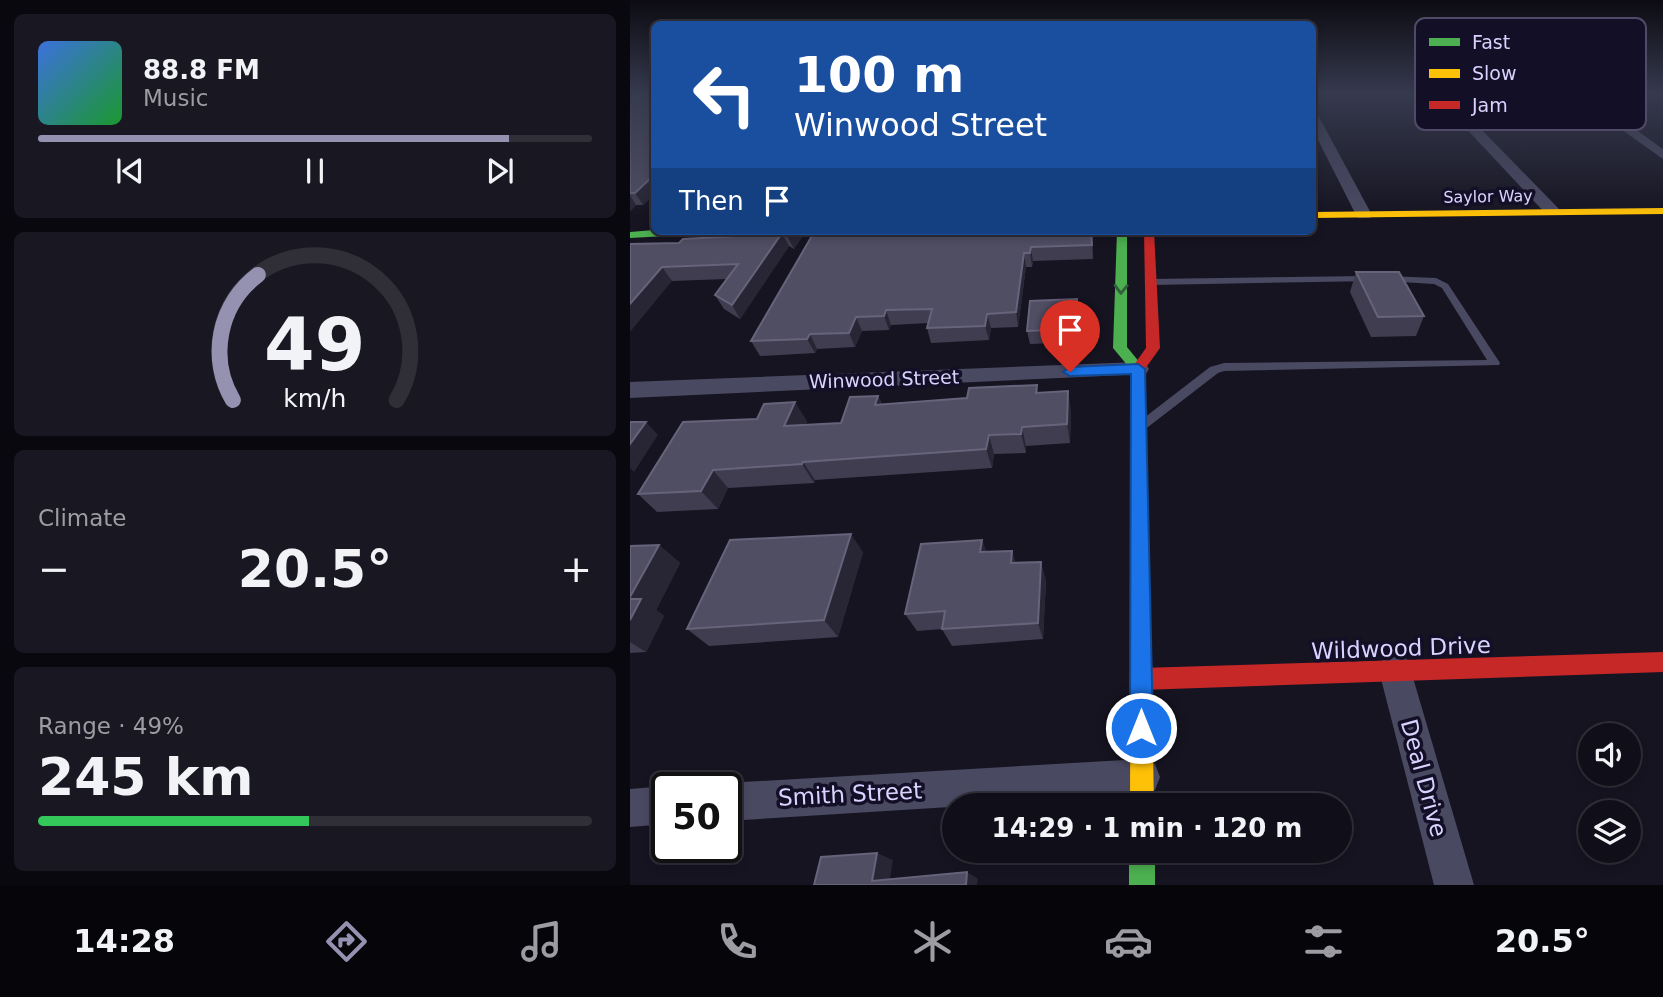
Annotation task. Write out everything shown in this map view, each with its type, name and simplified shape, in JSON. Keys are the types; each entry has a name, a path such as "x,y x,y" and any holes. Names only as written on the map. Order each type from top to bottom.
{"main road":[{"name":"Saylor Way","path":"1316,215 1663,211"},
{"path":"630,235 651,232"},
{"path":"1122,235 1120,348 1138,369"},
{"path":"1142,791 1138,369 1153,348 1149,235"},
{"name":"Wildwood Drive","path":"1141,679 1663,662"},
{"path":"1142,863 1142,885"}],"street":[{"path":"1322,133 1364,215"},
{"path":"1478,133 1553,212"},
{"path":"1633,133 1663,155"},
{"name":"Winwood Street","path":"630,390 1138,369"},
{"name":"Deal Drive","path":"1395,671 1454,885"},
{"name":"Smith Street","path":"742,802 1142,791"},
{"path":"630,808 651,806"}],"lane":[{"path":"1139,429 1214,370 1224,367 1495,363 1445,286 1436,281 1151,282"}],"building":[{"path":"630,133 651,133 651,178 635,193 630,193"},
{"path":"781,235 732,305 715,295 738,264 662,267 630,304 630,244 679,243 683,239"},
{"path":"812,235 1091,235 1092,245 1031,247 1030,253 1024,253 1016,312 987,314 985,326 927,328 932,309 886,310 884,316 856,317 849,333 810,334 807,339 751,341"},
{"path":"1356,272 1399,272 1424,316 1378,317"},
{"path":"1077,299 1077,329 1027,331 1030,301"},
{"path":"1037,385 1036,393 1068,391 1067,424 1022,427 1021,434 989,435 986,449 713,470 701,491 638,494 683,422 757,419 764,404 795,402 784,426 841,423 850,397 878,396 875,405 967,398 969,388"},
{"path":"630,422 646,422 630,444"},
{"path":"851,534 824,620 687,629 730,540"},
{"path":"982,540 980,552 1012,551 1011,563 1041,562 1038,623 942,629 945,611 905,614 921,544"},
{"path":"659,545 630,597 630,546"},
{"path":"630,599 641,599 630,620"},
{"path":"877,853 872,881 967,872 966,885 814,885 821,857"}],"traffic: fast":[{"path":"630,235 651,234"},
{"path":"1122,235 1120,348 1138,369"},
{"path":"1142,863 1142,885"}],"traffic: slow":[{"path":"1316,215 1663,211"},
{"path":"1140,539 1142,793"}],"traffic: jam":[{"path":"1140,539 1138,369 1153,348 1149,235"},
{"path":"1141,679 1663,662"}],"route":[{"path":"1070,372 1138,369 1141,728"}]}
